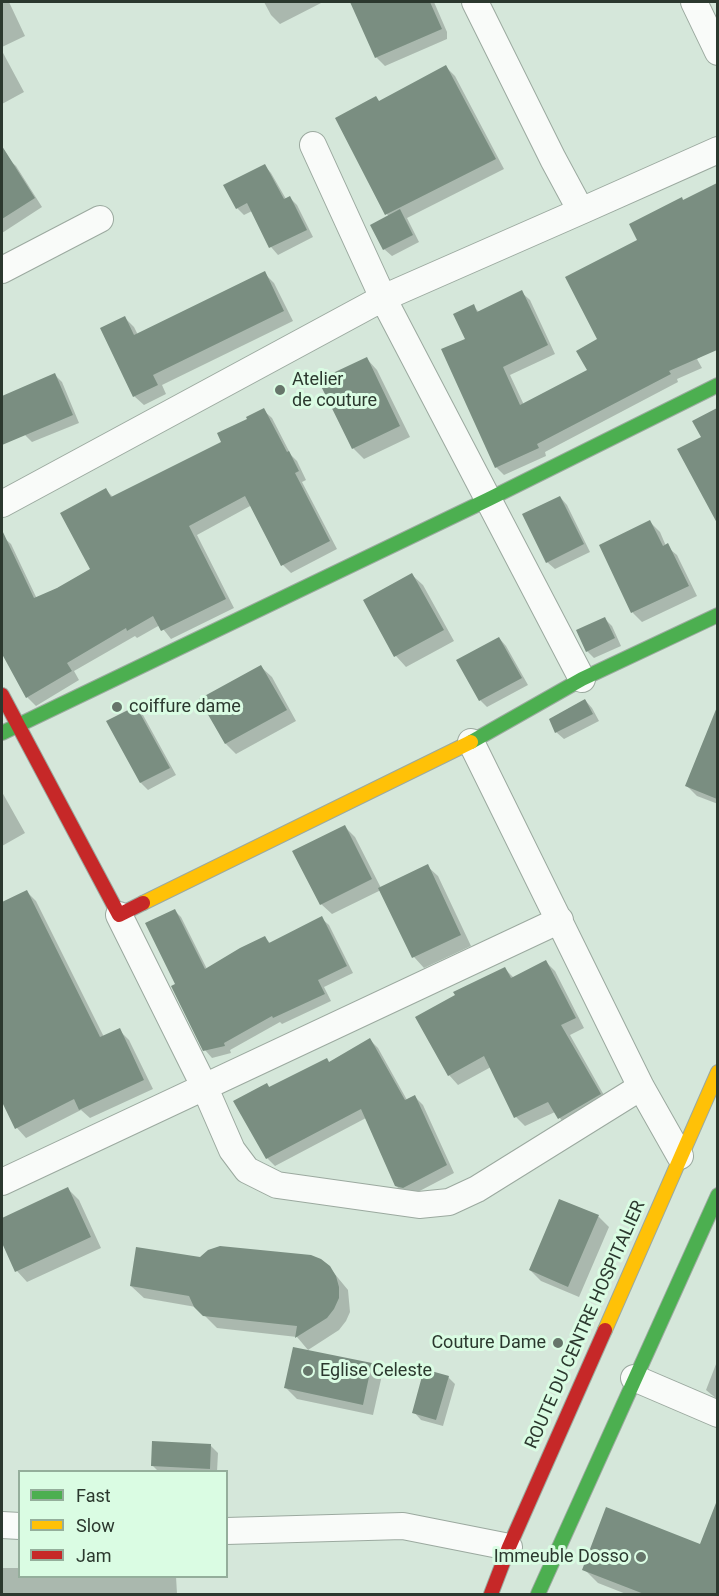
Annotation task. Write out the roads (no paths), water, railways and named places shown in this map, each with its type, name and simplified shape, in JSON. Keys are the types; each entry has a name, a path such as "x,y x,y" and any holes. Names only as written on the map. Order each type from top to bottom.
{"street":[{"path":"475,2 581,211"},
{"path":"694,2 717,52"},
{"path":"313,145 383,298 582,679"},
{"path":"2,504 383,298 717,150"},
{"path":"2,270 100,219"},
{"path":"2,733 489,500 717,385"},
{"path":"119,915 471,741 582,679 717,615"},
{"path":"2,696 119,915 205,1088 232,1150 247,1170 277,1185 419,1205 449,1202 477,1189 641,1087"},
{"path":"471,741 641,1087 680,1156"},
{"path":"2,1179 205,1088 560,920"},
{"name":"ROUTE DU CENTRE HOSPITALIER","path":"491,1594 509,1547 717,1072"},
{"path":"538,1594 717,1197"},
{"path":"634,1378 717,1414"},
{"path":"2,1525 18,1526"},
{"path":"228,1531 403,1526 509,1547"}],"place":[{"name":"Atelier de couture","path":"280,390"},
{"name":"coiffure dame","path":"117,707"},
{"name":"Couture Dame","path":"558,1343"},
{"name":"Eglise Celeste","path":"308,1371"},
{"name":"Immeuble Dosso","path":"641,1557"}]}
